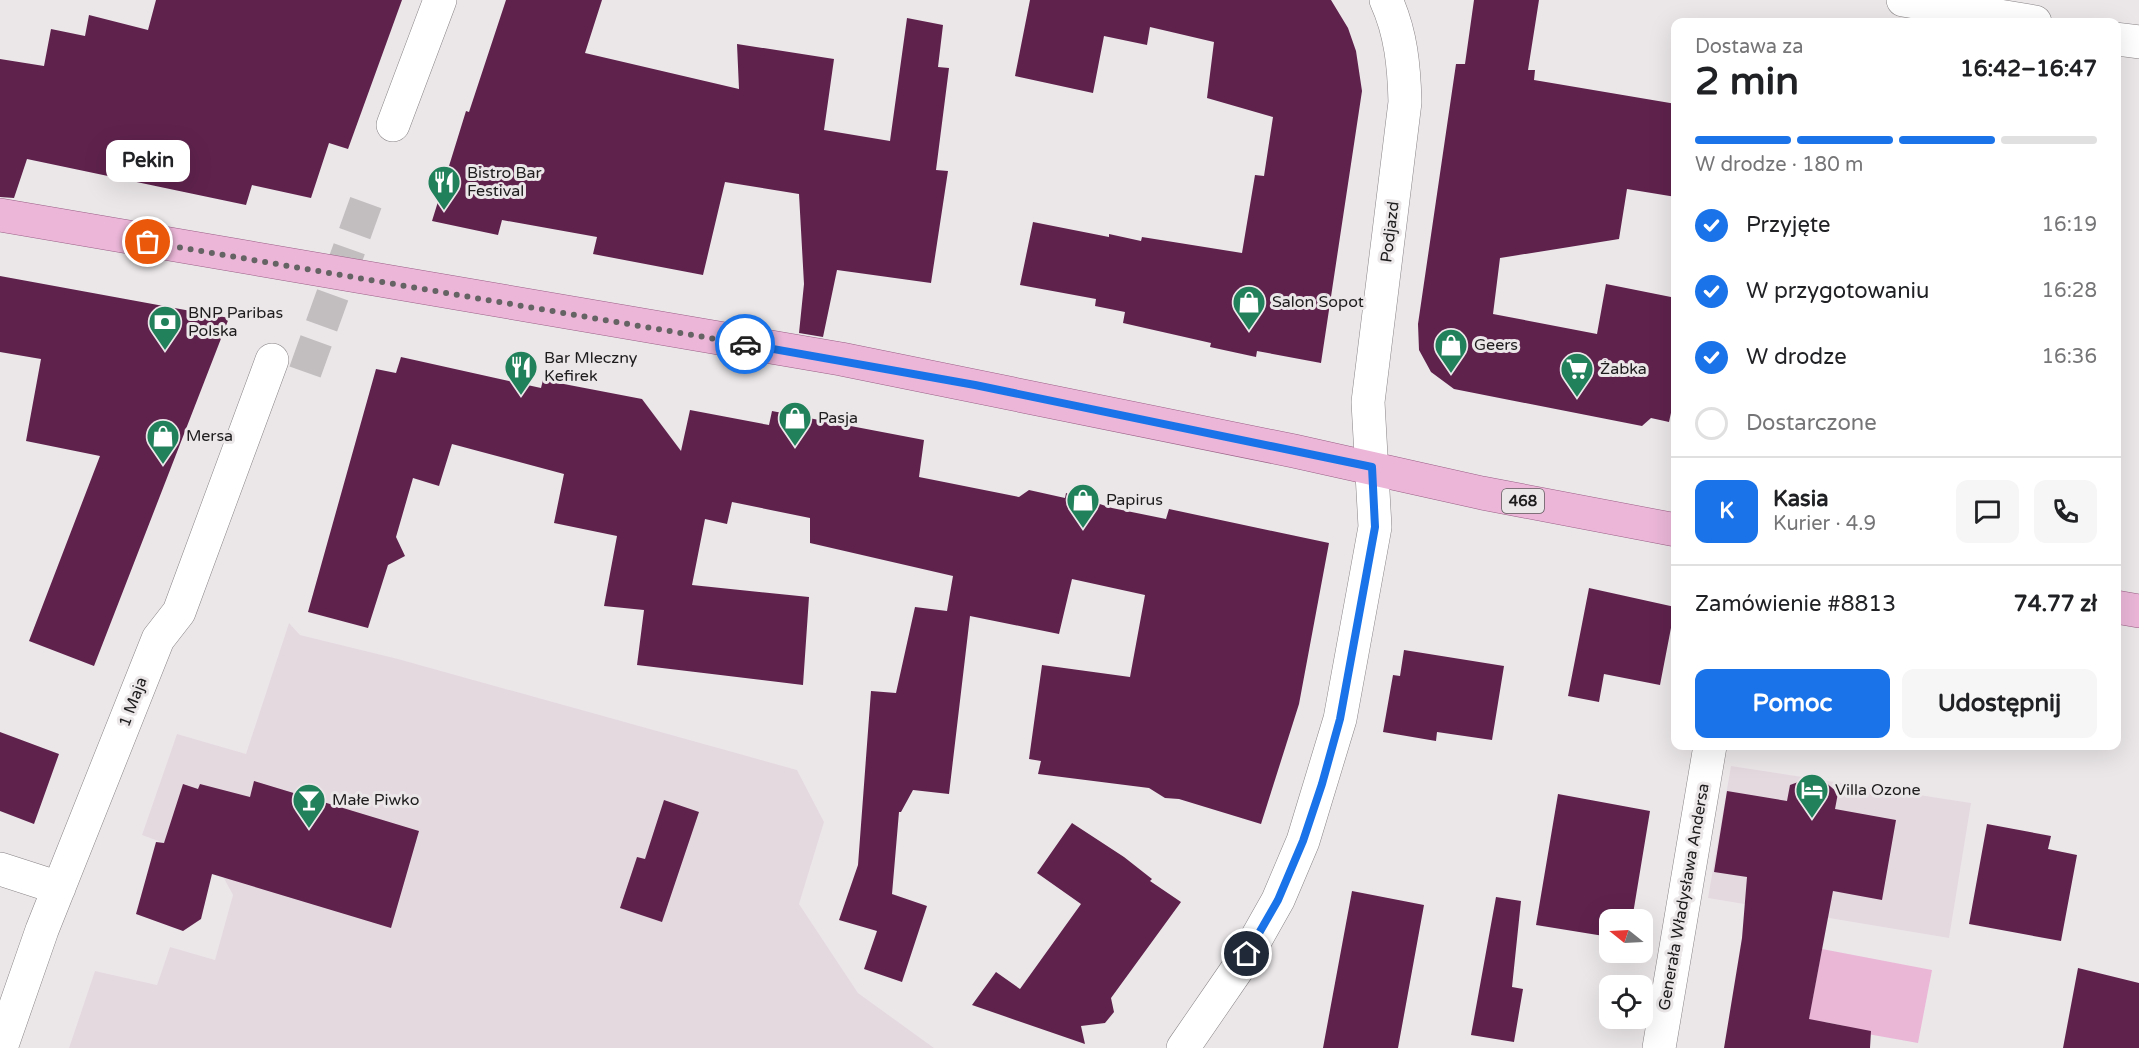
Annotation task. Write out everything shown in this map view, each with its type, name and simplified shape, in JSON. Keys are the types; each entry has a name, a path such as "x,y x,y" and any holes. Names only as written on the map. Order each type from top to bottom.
{"main road":[{"name":"468","path":"0,215 841,359 1372,467 1482,493 1671,529"},
{"path":"2121,608 2139,611"}],"street":[{"path":"393,125 441,0"},
{"name":"Podjazd","path":"1183,1048 1247,954 1278,900 1303,841 1340,719 1375,527 1368,402 1405,102 1404,64 1397,28 1386,0"},
{"path":"1903,0 2011,18"},
{"path":"2121,40 2139,42"},
{"name":"1 Maja","path":"1,1048 59,888 158,639 179,612 272,360"},
{"name":"Generała Władysława Andersa","path":"1659,1048 1709,750"},
{"path":"0,869 59,888"}],"shaded area":[{"path":"289,623 300,635 398,659 797,770 824,822 799,904 858,993 934,1048 69,1048 95,971 157,985 170,947 215,960 233,895 215,862 142,835 177,734 246,754"},
{"path":"1731,766 1971,803 1949,938 1708,898"},
{"path":"1822,949 1932,970 1918,1043 1845,1030 1845,1026 1825,1022 1808,1023"}],"building":[{"path":"156,0 402,0 348,149 329,143 311,198 252,185 246,205 27,159 14,198 0,197 0,59 44,66 51,29 85,36 89,15 148,30"},
{"path":"506,0 602,0 585,53 739,89 737,44 834,59 824,130 890,141 907,18 943,25 938,67 949,68 936,170 948,171 931,283 837,270 823,337 799,333 804,284 799,194 725,182 703,275 593,254 597,237 502,220 498,235 432,221 466,111 469,112"},
{"path":"1030,0 1331,0 1348,28 1356,51 1362,91 1321,363 1257,351 1256,357 1210,347 1211,343 1123,323 1125,312 1095,306 1096,299 1020,285 1033,222 1109,237 1109,234 1141,241 1142,237 1242,253 1255,175 1264,176 1273,117 1207,98 1214,42 1150,27 1147,45 1104,36 1093,93 1015,76"},
{"path":"1474,0 1539,0 1528,70 1535,70 1534,80 1671,103 1671,196 1627,189 1619,239 1500,258 1493,314 1597,334 1606,284 1671,297 1671,413 1669,422 1651,418 1642,426 1454,389 1431,372 1419,350 1418,324 1456,64 1465,64"},
{"path":"0,276 229,318 94,666 29,641 100,456 26,441 41,359 0,352"},
{"path":"401,357 541,388 543,380 642,399 681,451 690,410 769,425 772,411 924,440 919,477 1019,497 1029,490 1065,498 1066,493 1112,508 1166,519 1169,509 1329,543 1299,704 1261,824 1179,799 1165,798 1149,788 1038,774 1041,761 1029,759 1042,665 1130,677 1145,595 1072,579 1059,634 970,616 949,794 913,790 899,812 892,894 927,906 902,982 864,969 877,931 839,920 858,865 871,691 896,693 915,607 947,611 953,576 810,543 810,518 732,502 727,524 705,519 692,585 809,597 803,685 637,665 644,610 604,606 617,536 554,523 564,474 452,444 439,486 413,478 396,537 405,556 388,565 368,628 308,612 376,369 396,373"},
{"path":"1589,588 1671,606 1671,628 1660,685 1604,674 1599,702 1568,696"},
{"path":"1404,650 1504,666 1492,740 1437,732 1436,741 1383,732 1393,675 1400,676"},
{"path":"0,732 59,754 34,824 0,811"},
{"path":"1809,778 1823,780 1838,793 1835,809 1896,820 1882,900 1833,891 1809,1019 1871,1031 1870,1048 1724,1048 1742,938 1747,877 1714,872 1727,791 1787,801 1790,785"},
{"path":"254,781 419,831 391,928 212,874 201,919 183,931 136,914 156,842 164,843 183,784 198,789 200,784 250,797"},
{"path":"1558,794 1650,811 1634,909 1599,909 1599,935 1536,925"},
{"path":"664,800 699,812 662,922 620,908 637,857 645,859"},
{"path":"1072,823 1124,857 1152,879 1150,881 1181,902 1111,998 1114,1012 1105,1023 1081,1026 1085,1044 972,1005 996,972 1020,989 1081,904 1037,873"},
{"path":"1987,824 2051,836 2048,849 2077,855 2061,941 1969,924"},
{"path":"1352,891 1424,905 1398,1048 1323,1048"},
{"path":"1496,897 1521,901 1512,987 1523,989 1514,1042 1471,1035"},
{"path":"2078,968 2139,983 2139,1048 2063,1048"}],"tunnel":[{"path":"305,372 370,191"}],"way so far":[{"path":"148,242 745,344"}],"place":[{"name":"Bistro Bar Festival","path":"444,211"},
{"name":"Pekin","path":"148,242"},
{"name":"Salon Sopot","path":"1249,331"},
{"name":"BNP Paribas Polska","path":"165,351"},
{"name":"Geers","path":"1451,374"},
{"name":"Bar Mleczny Kefirek","path":"521,396"},
{"name":"Żabka","path":"1577,398"},
{"name":"Pasja","path":"795,447"},
{"name":"Mersa","path":"163,465"},
{"name":"Papirus","path":"1083,529"},
{"name":"Villa Ozone","path":"1812,819"},
{"name":"Małe Piwko","path":"309,829"}],"route":[{"path":"745,344 841,359 975,385 1372,467 1375,527 1340,719 1303,841 1278,900 1247,954"}]}
